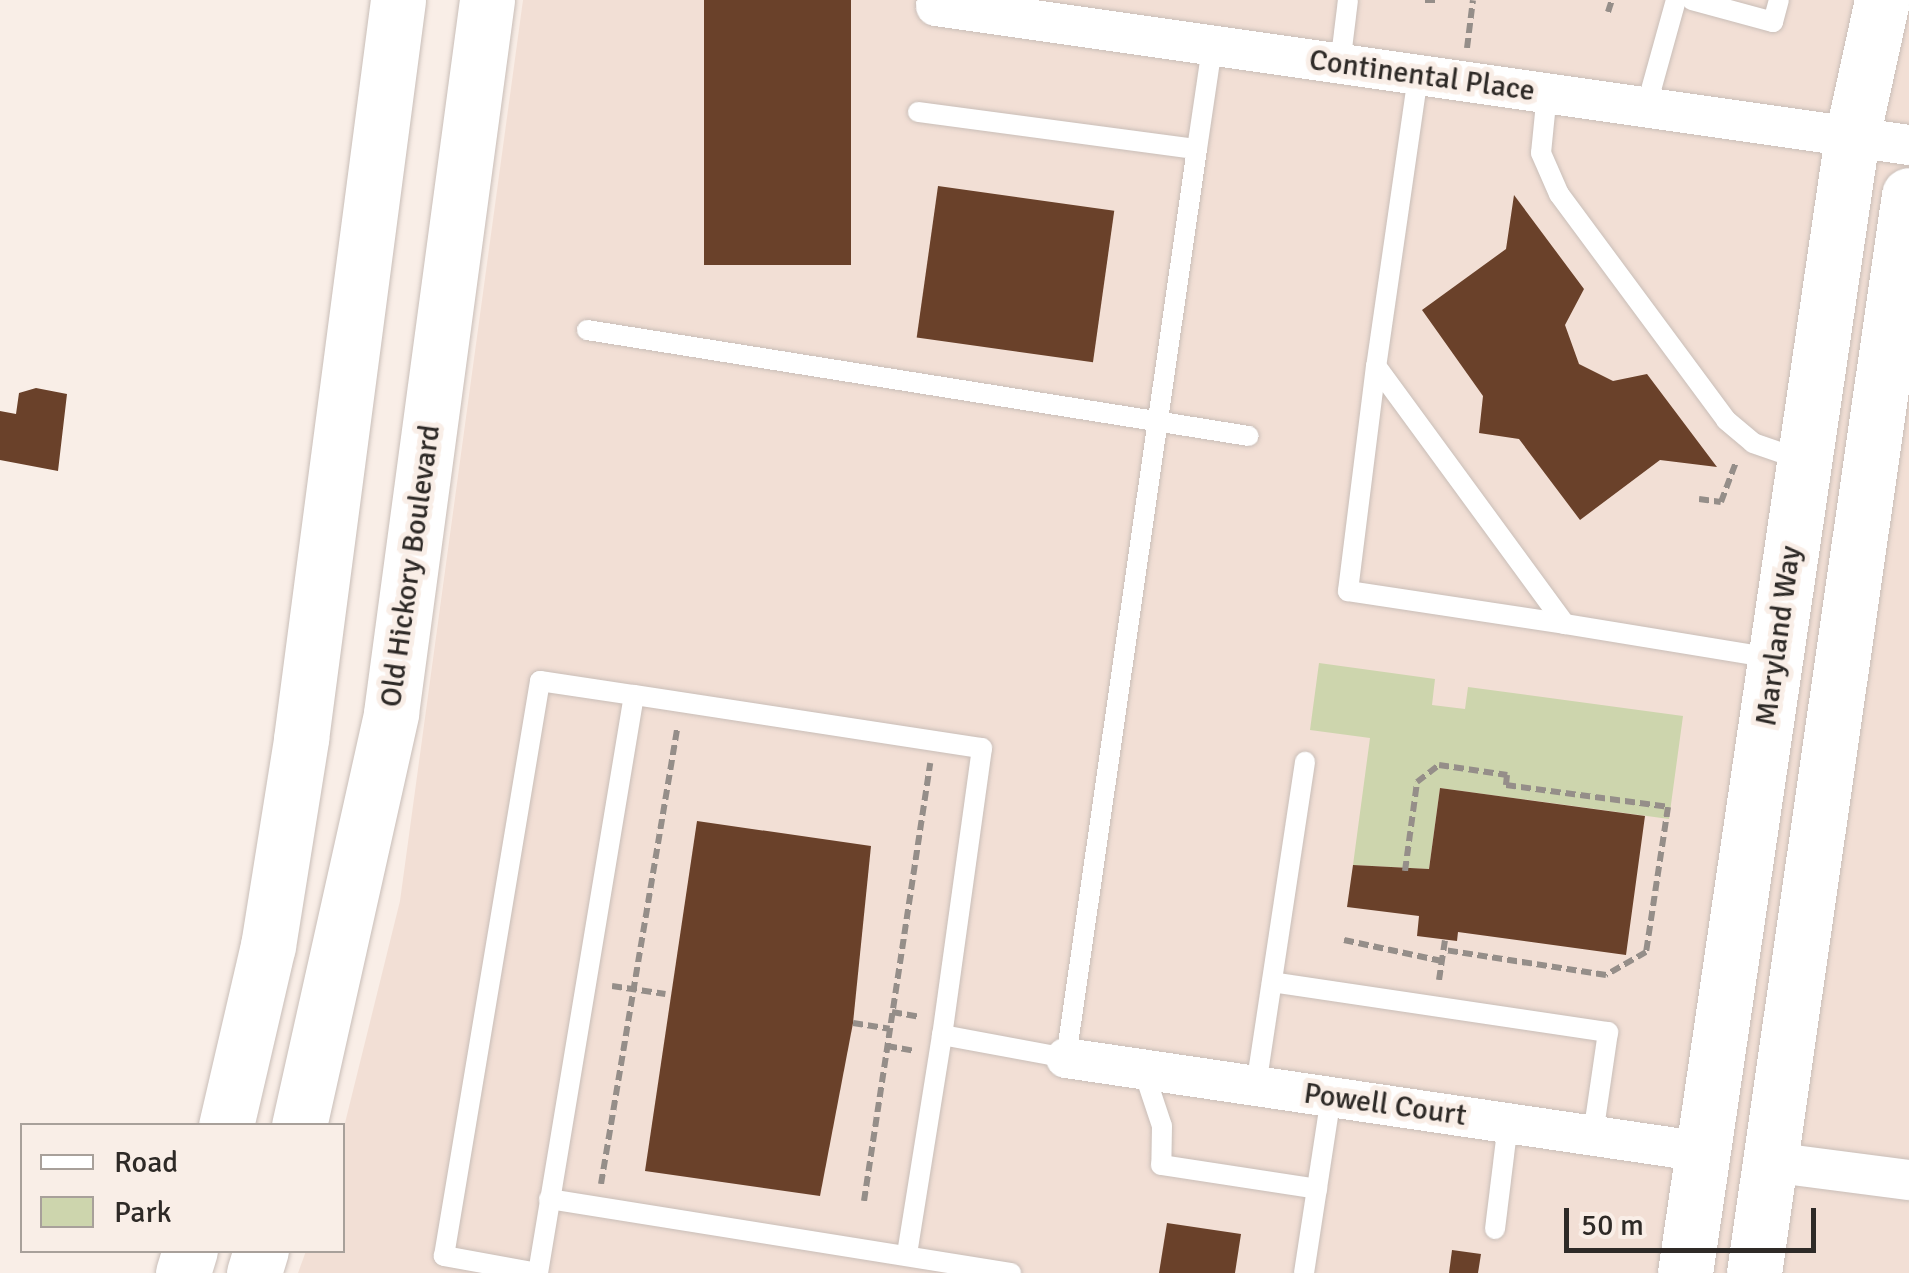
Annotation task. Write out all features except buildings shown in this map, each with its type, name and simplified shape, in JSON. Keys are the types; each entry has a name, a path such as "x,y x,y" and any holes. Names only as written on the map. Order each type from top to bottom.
{"main road":[{"path":"227,1123 268,946 301,739 398,0"},
{"name":"Old Hickory Boulevard","path":"300,1123 391,713 487,0"},
{"name":"Maryland Way","path":"1685,1273 1852,137 1882,0"},
{"path":"1754,1273 1909,195"},
{"path":"1704,1152 1770,1162"}],"street":[{"name":"Continental Place","path":"936,6 1067,13 1212,47 1909,145"},
{"name":"Powell Court","path":"1066,1058 1704,1152"},
{"path":"1770,1162 1909,1180"}],"lane":[{"path":"1340,65 1348,0"},
{"path":"1646,108 1676,0"},
{"path":"1692,0 1773,22 1779,0"},
{"path":"942,1035 1066,1058 1212,47"},
{"path":"1418,76 1348,590 1776,659"},
{"path":"1547,94 1548,174 1746,438 1804,460"},
{"path":"918,112 1197,149"},
{"path":"587,330 1250,436"},
{"path":"1376,366 1565,624"},
{"path":"634,695 538,1273 444,1256 540,681 682,702 933,740 982,748 907,1254"},
{"path":"1256,1086 1305,762"},
{"path":"1272,982 1608,1032 1593,1136"},
{"path":"1143,1069 1162,1126 1161,1166 1317,1189"},
{"path":"1304,1273 1331,1097"},
{"path":"1494,1229 1508,1123"},
{"path":"549,1199 1011,1273"}],"path":[{"path":"1425,0 1435,0"},
{"path":"1462,82 1474,0"},
{"path":"1608,12 1612,0"},
{"path":"1699,499 1721,502 1746,438"},
{"path":"598,1206 682,702"},
{"path":"864,1202 933,740"},
{"path":"1405,871 1417,782 1439,765 1507,776 1506,785 1668,808 1646,952 1606,975 1444,950"},
{"path":"1344,940 1442,960"},
{"path":"1435,1006 1445,940"},
{"path":"586,981 665,994"},
{"path":"852,1023 890,1028"}],"shaded area":[{"path":"523,0 1909,0 1909,1273 298,1273 305,1253 345,1253 345,1123 400,901"}],"green space":[{"path":"1319,663 1435,679 1432,705 1465,709 1468,687 1683,716 1669,819 1440,788 1429,869 1353,865 1370,738 1310,730"}]}
